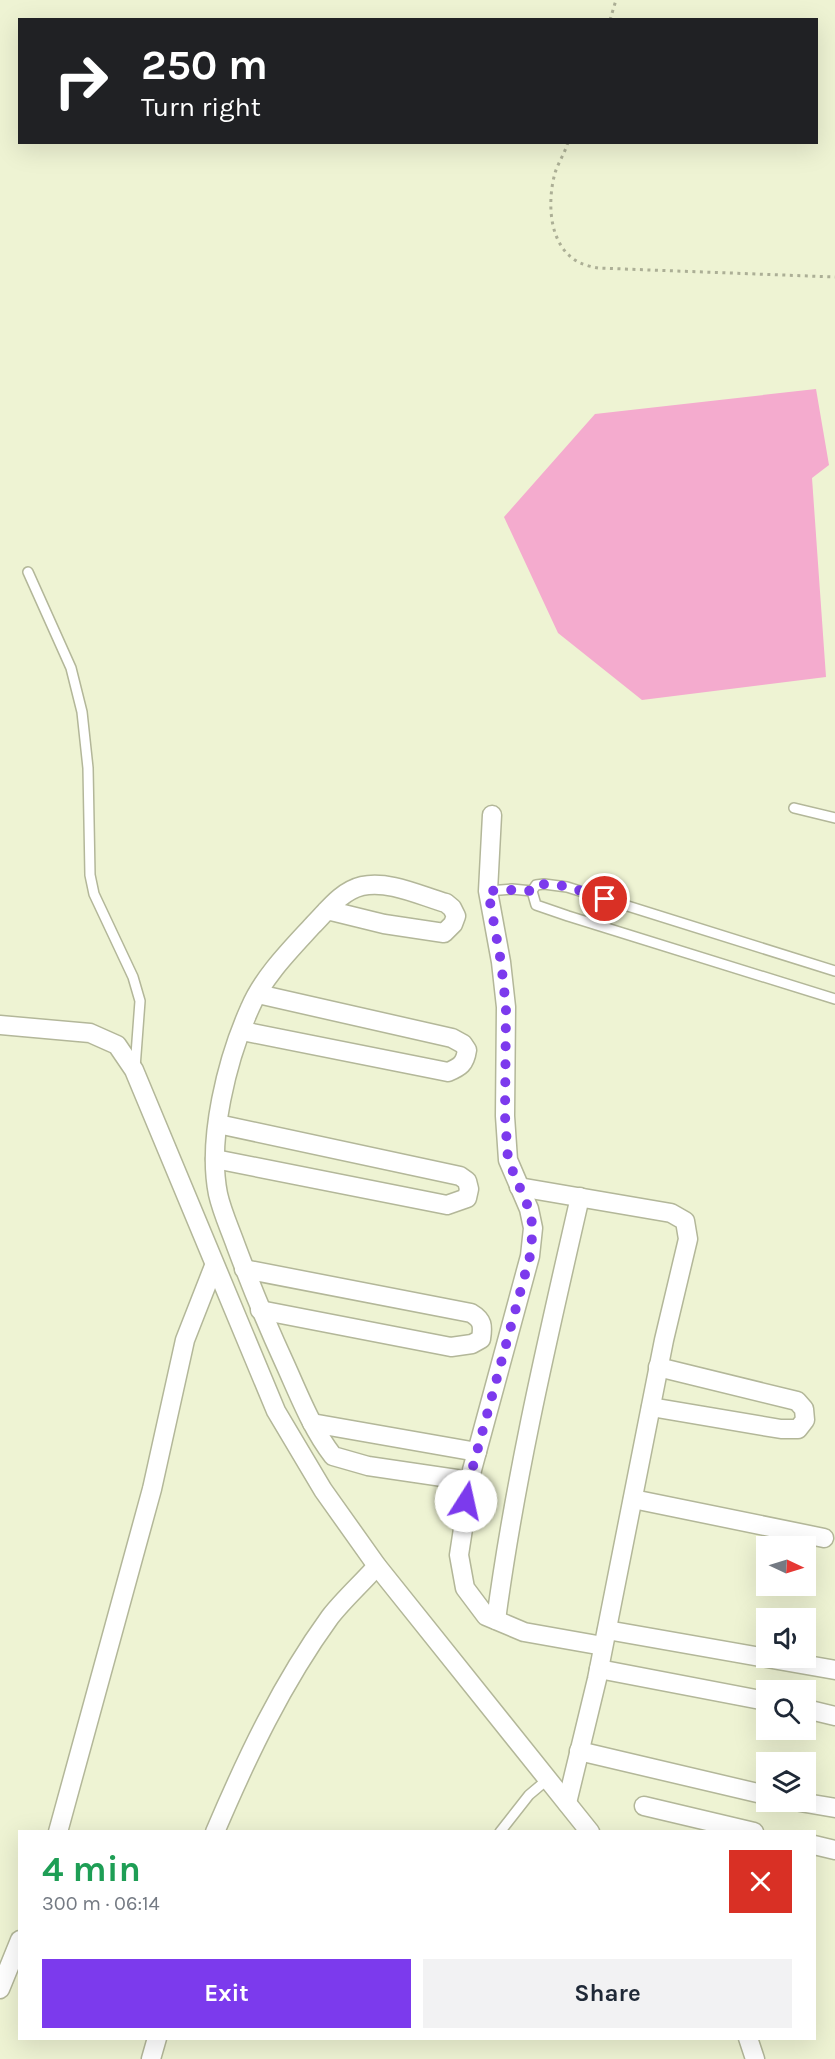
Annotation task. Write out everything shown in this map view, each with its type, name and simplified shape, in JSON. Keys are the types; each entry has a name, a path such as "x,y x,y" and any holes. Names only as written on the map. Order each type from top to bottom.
{"street":[{"path":"492,816 488,891 501,962 506,1007 505,1116 508,1160 529,1209 533,1228 530,1256 470,1481 459,1555 465,1588 486,1616 524,1632 605,1638 835,1670"},
{"path":"327,910 384,924 444,933 453,924 456,916 446,903 379,885 361,886 340,897 327,910 280,964 250,1007 230,1069 218,1124 215,1159 218,1195 260,1310 312,1423 333,1456 368,1466 470,1481"},
{"path":"242,1031 448,1072 460,1067 466,1060 467,1050 463,1044 452,1038 258,994"},
{"path":"0,1025 90,1033 117,1046 134,1070 276,1412 324,1490 377,1566 588,1830"},
{"path":"215,1159 447,1205 466,1198 469,1189 467,1181 460,1176 218,1124"},
{"path":"519,1187 671,1213 686,1221 688,1239 658,1367 599,1669 567,1803"},
{"path":"496,1620 505,1547 533,1405 580,1197"},
{"path":"59,1830 152,1489 185,1340 214,1266"},
{"path":"244,1269 471,1313 479,1318 483,1326 481,1339 472,1344 451,1347 260,1310"},
{"path":"651,1407 781,1429 798,1429 805,1420 804,1409 797,1401 658,1367"},
{"path":"312,1423 477,1452"},
{"path":"633,1499 824,1538"},
{"path":"216,1830 245,1763 285,1687 332,1615 377,1566"},
{"path":"599,1669 756,1699"},
{"path":"816,1711 835,1716"},
{"path":"579,1751 756,1793"},
{"path":"816,1805 835,1808"},
{"path":"644,1806 746,1830"},
{"path":"816,1845 835,1850"},
{"path":"0,1989 18,1945"},
{"path":"151,2059 156,2040"},
{"path":"749,2040 755,2059"}],"lane":[{"path":"28,572 71,668 81,712 88,768 90,874 94,894 133,977 140,1001 134,1070"},
{"path":"794,808 835,818"},
{"path":"835,971 567,887 544,884 536,885 532,891 536,905 835,999"},
{"path":"488,891 532,891"},
{"path":"502,1830 529,1795 548,1779"}],"path":[{"path":"611,18 616,0"},
{"path":"567,144 555,171 550,198 551,219 562,247 578,262 598,268 835,277"}],"shaded area":[{"path":"816,389 829,465 812,478 826,677 642,700 558,633 504,517 595,414"}],"route":[{"path":"466,1501 472,1470 530,1256 533,1228 529,1209 508,1160 505,1116 506,1007 501,962 488,891 532,891 536,885 544,884 567,887 605,899"}]}
